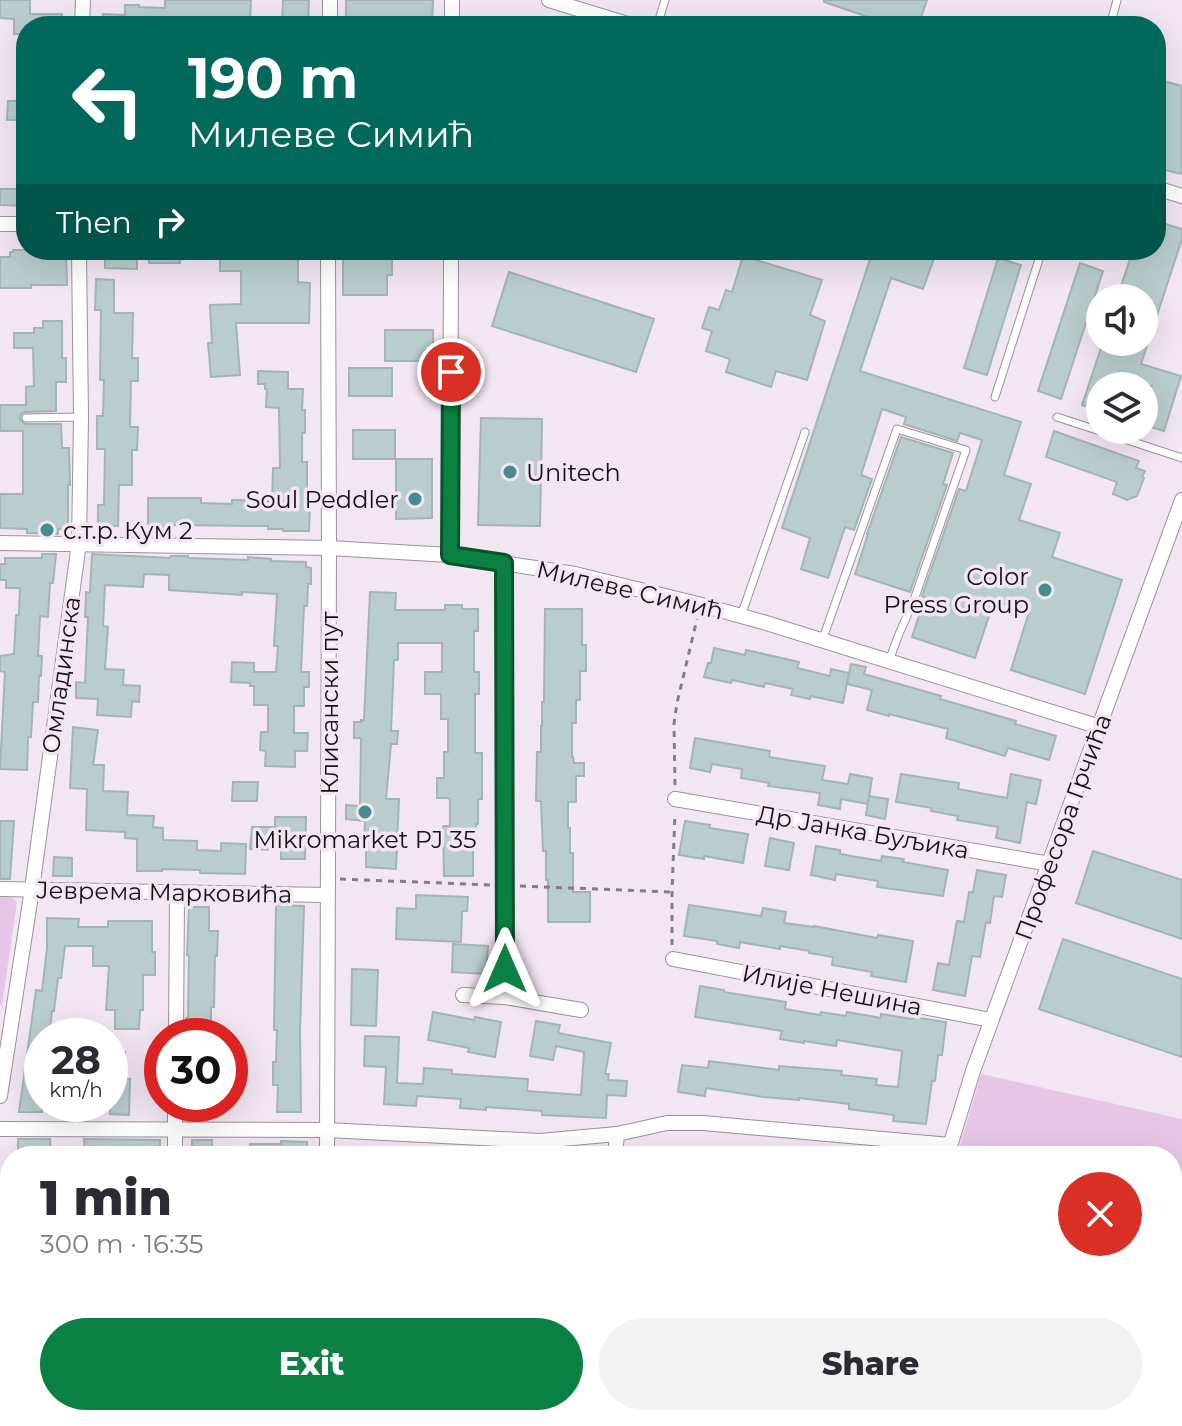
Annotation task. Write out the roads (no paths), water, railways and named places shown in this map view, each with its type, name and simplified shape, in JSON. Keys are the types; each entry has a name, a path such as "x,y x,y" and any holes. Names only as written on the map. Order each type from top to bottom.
{"street":[{"path":"549,0 601,16"},
{"name":"Омладинска","path":"0,1096 32,889 79,543 79,260"},
{"name":"Клисански пут","path":"327,1146 328,260"},
{"path":"450,555 451,260"},
{"name":"Професора Грчића","path":"950,1146 991,1020 1182,500"},
{"name":"Милеве Симић","path":"0,543 329,548 450,555 575,574 741,616 1100,727"},
{"path":"504,563 505,997"},
{"name":"Др Јанка Буљика","path":"675,799 1050,864"},
{"name":"Јеврема Марковића","path":"0,889 327,895"},
{"path":"176,1018 177,893"},
{"name":"Илије Нешина","path":"673,959 991,1020"},
{"path":"463,995 505,997 581,1010"},
{"path":"175,1122 175,1146"},
{"path":"0,1129 327,1130 540,1141 617,1134 667,1123 703,1123 913,1146"},
{"path":"616,1146 617,1134"}],"lane":[{"path":"995,397 1039,260"},
{"path":"26,418 81,417"},
{"path":"1057,417 1182,458"},
{"path":"822,641 897,429 966,450 914,600 889,661"},
{"path":"741,616 805,432"}],"place":[{"name":"Unitech","path":"510,472"},
{"name":"Soul Peddler","path":"415,499"},
{"name":"с.т.р. Кум 2","path":"47,530"},
{"name":"Color Press Group","path":"1045,590"},
{"name":"Mikromarket PJ 35","path":"365,812"}]}
